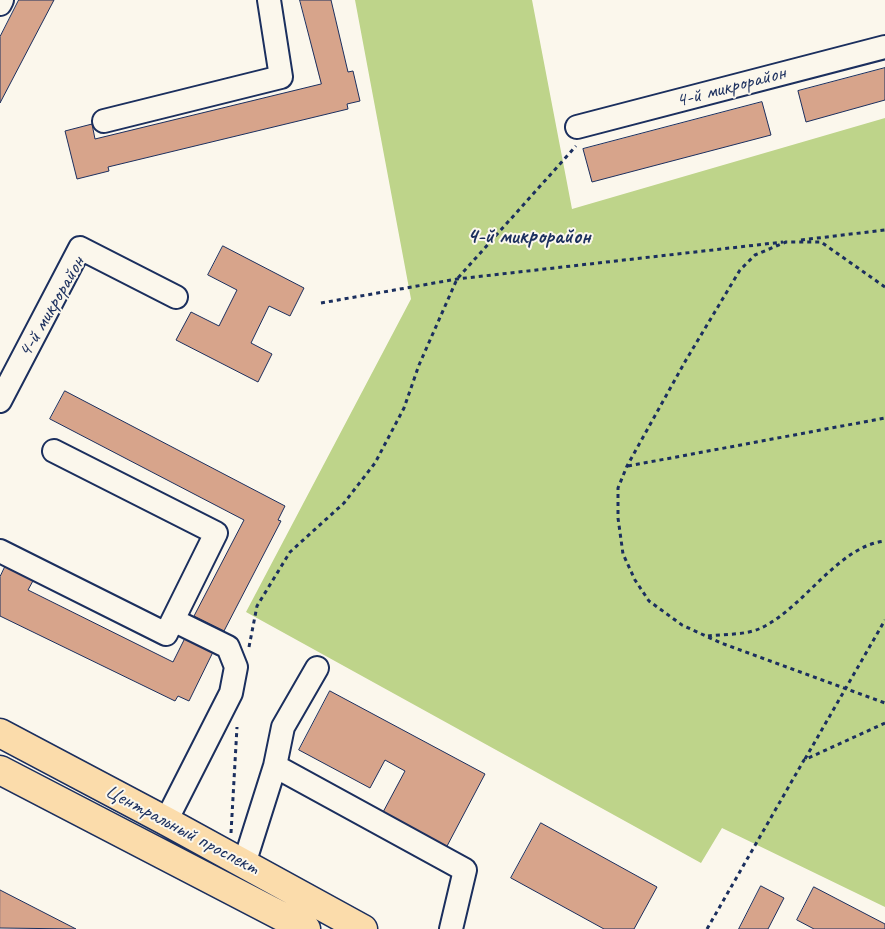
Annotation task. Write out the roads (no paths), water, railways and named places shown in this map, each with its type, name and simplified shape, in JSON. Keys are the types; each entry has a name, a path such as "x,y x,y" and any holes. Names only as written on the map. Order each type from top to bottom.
{"main road":[{"name":"Центральный проспект","path":"0,733 166,820 363,929"},
{"name":"Центральный проспект","path":"0,770 306,929"}],"lane":[{"path":"0,4 2,0"},
{"path":"104,121 281,77 269,0"},
{"name":"4-й микрорайон","path":"576,136 885,47"},
{"name":"4-й микрорайон","path":"0,401 80,248 176,297"},
{"path":"0,551 166,634 216,533 54,451"},
{"path":"166,820 231,693 236,667 228,647 173,620"},
{"path":"244,864 275,766 283,727 317,668"},
{"path":"275,766 465,870 451,929"}],"district":[{"name":"4-й микрорайон","path":"529,237"}]}
